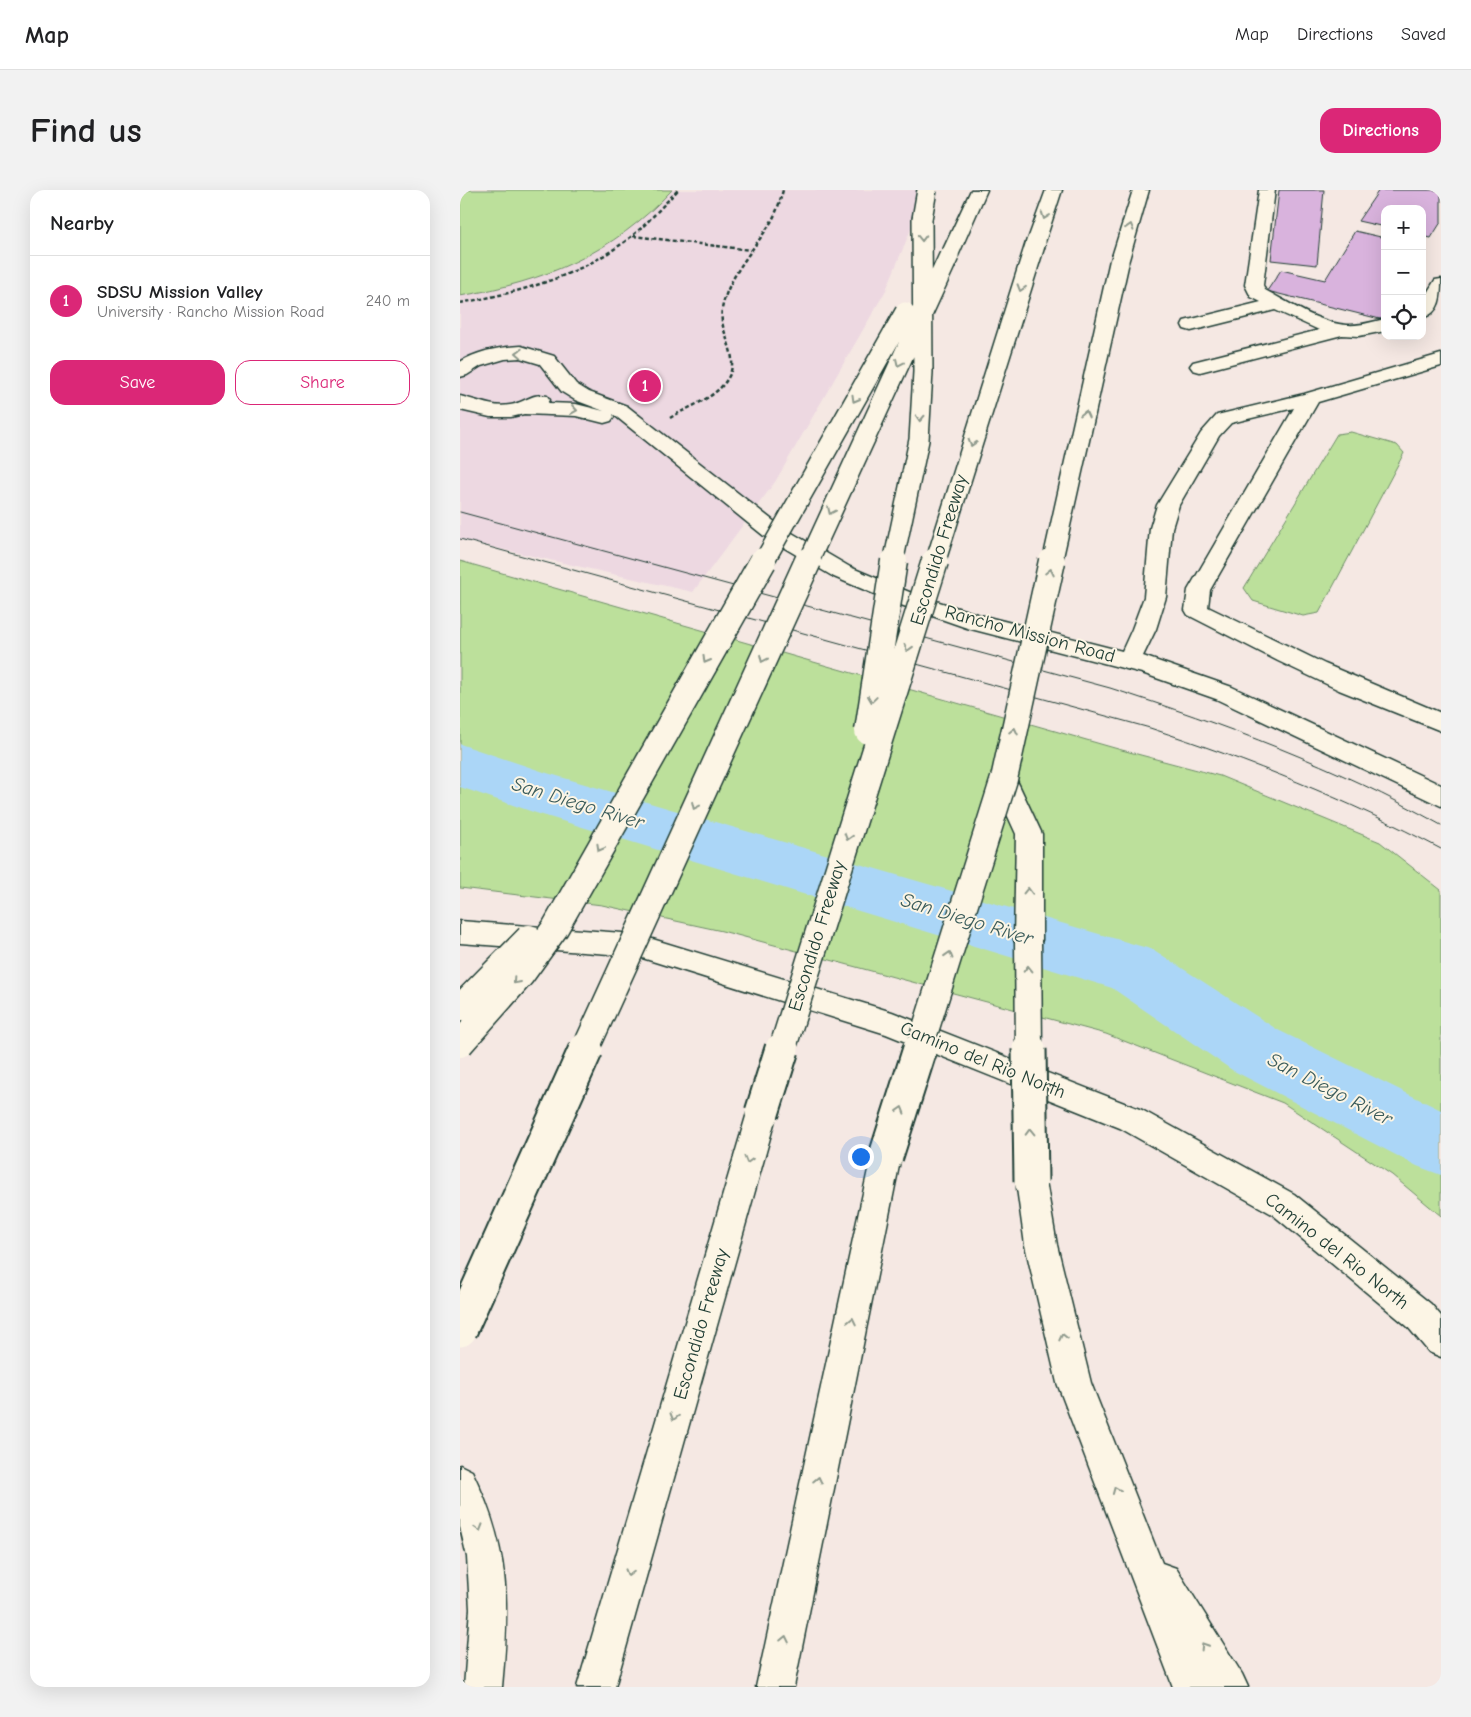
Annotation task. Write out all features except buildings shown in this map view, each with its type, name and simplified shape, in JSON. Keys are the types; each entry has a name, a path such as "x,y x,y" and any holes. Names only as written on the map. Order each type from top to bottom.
{"main road":[{"path":"856,813 890,579 919,440 923,372 922,219 927,190"},
{"path":"460,1330 642,923 979,190"},
{"name":"Escondido Freeway","path":"596,1687 762,1113 1054,190"},
{"path":"775,1687 886,1156 1004,779 1119,263 1141,190"},
{"path":"1267,190 1254,285 1258,293 1277,304 1341,330"},
{"path":"460,1044 522,975 555,928 907,308 948,256"},
{"path":"1426,310 1441,284"},
{"path":"1191,325 1277,304"},
{"path":"1200,366 1341,330 1355,330 1381,326"},
{"name":"Rancho Mission Road","path":"461,371 474,362 489,356 521,352 547,360 555,367 558,376 569,388 582,396 620,410 772,531 842,572 906,599 975,622 1129,661 1224,693 1441,796"},
{"path":"1441,360 1310,398 1224,419 1211,433 1168,505 1161,528 1176,599 1267,648 1385,702 1441,722"},
{"name":"Rancho Mission Road","path":"464,405 488,412 506,412 525,408 539,402 550,394 556,385 558,376"},
{"path":"1129,661 1144,629 1176,599 1199,590 1310,398"},
{"name":"Rancho Mission Road","path":"525,408 576,410 598,415 645,431"},
{"path":"1004,779 1029,834 1028,940 1031,1181 1041,1245 1074,1383 1192,1687"},
{"path":"460,1008 504,966 581,882"},
{"name":"Camino del Rio North","path":"460,932 636,945 892,1024 1131,1119 1283,1204 1419,1315 1441,1341"},
{"path":"460,1483 470,1501 481,1537 486,1571 489,1623 483,1687"},
{"path":"1134,1535 1230,1687"}],"path":[{"path":"460,303 514,294 552,282 582,268 611,252 633,236 678,190"},
{"path":"645,431 720,388 729,376 733,363 723,325 722,311 726,295 750,250 776,212 784,190"},
{"path":"633,236 750,250"}],"shaded area":[{"path":"460,190 927,190 886,290 775,482 693,592 460,540"}],"green space":[{"path":"460,190 672,190 626,231 601,248 576,261 549,273 521,282 460,296"},
{"path":"1351,432 1397,445 1404,453 1319,613 1303,616 1253,601 1244,588 1337,434"},
{"path":"460,561 1118,749 1220,776 1380,842 1441,890 1441,1216 1392,1175 1283,1103 1106,1034 722,931 602,905 460,888"}],"waterway":[{"name":"San Diego River","path":"460,765 536,791 1132,968 1255,1050 1441,1144"}],"tram line":[{"path":"460,512 1110,688 1279,748 1361,784 1441,825"},
{"path":"460,539 1150,728 1298,782 1334,797 1441,849"}],"place":[{"name":"SDSU Mission Valley","path":"645,386"}]}
